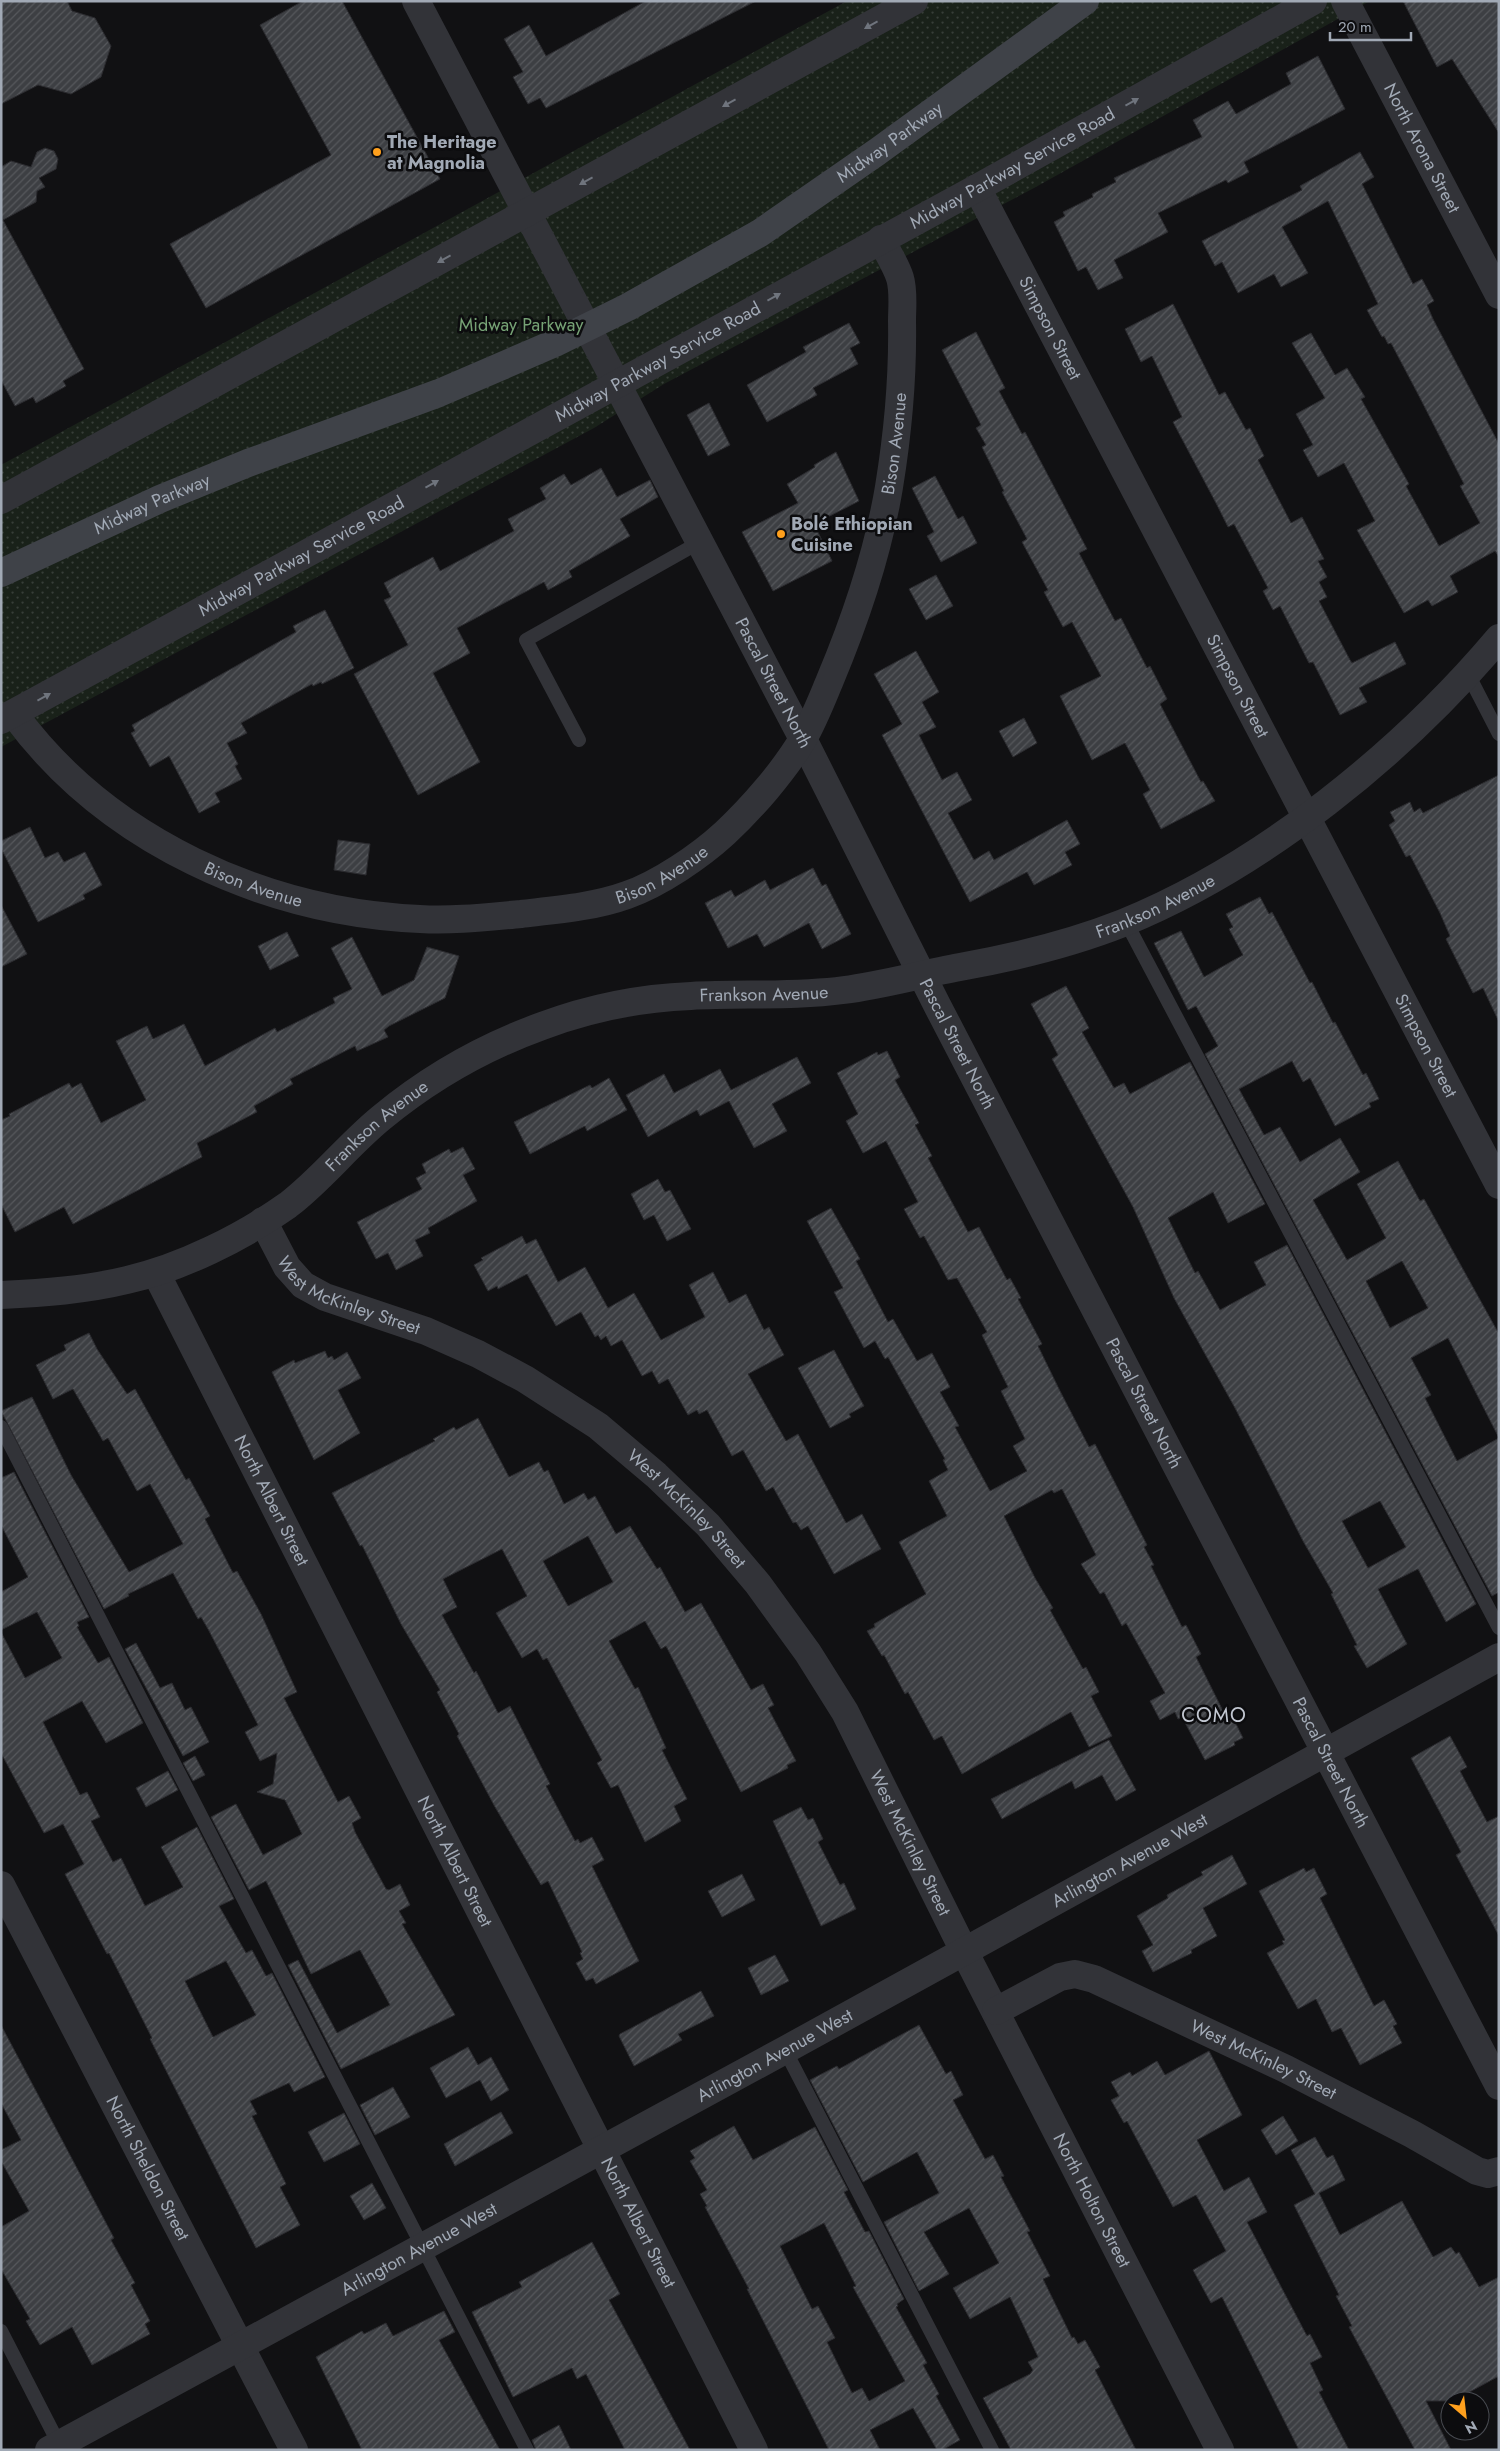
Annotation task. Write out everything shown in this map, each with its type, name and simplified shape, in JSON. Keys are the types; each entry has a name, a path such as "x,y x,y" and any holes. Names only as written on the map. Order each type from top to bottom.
{"street":[{"name":"Pascal Street North","path":"416,1 700,542 1305,1716 1499,2086"},
{"path":"1,500 914,1"},
{"name":"Midway Parkway","path":"1,572 160,499 248,463 439,393 588,328 697,270 760,233 869,158 1085,1"},
{"name":"Midway Parkway Service Road","path":"8,717 977,188 1313,1"},
{"name":"North Arona Street","path":"1345,1 1499,295"},
{"name":"Simpson Street","path":"977,188 1499,1185"},
{"name":"Bison Avenue","path":"8,717 29,734 70,776 108,808 158,842 210,870 256,889 313,904 372,915 422,920 483,918 604,902 644,888 701,852 724,834 776,775 802,739 846,642 868,576 885,508 896,440 903,350 901,280 882,239"},
{"name":"Frankson Avenue","path":"1,1295 80,1289 124,1281 156,1273 230,1239 263,1221 290,1203 380,1118 450,1069 542,1026 593,1010 639,1000 692,996 806,994 924,976 1030,954 1126,922 1172,901 1234,867 1306,816 1400,741 1468,674 1499,638"},
{"name":"West McKinley Street","path":"263,1221 287,1267 303,1285 325,1297 426,1331 525,1379 598,1426 656,1475 708,1525 758,1584 808,1653 845,1712 964,1951"},
{"name":"North Albert Street","path":"156,1273 754,2450"},
{"name":"Arlington Avenue West","path":"57,2448 1499,1658"},
{"name":"North Sheldon Street","path":"1,1885 294,2450"},
{"name":"North Holton Street","path":"964,1951 1220,2450"},
{"name":"West McKinley Street","path":"996,2011 1060,1978 1075,1974 1094,1979 1286,2070 1412,2134 1477,2171 1488,2174 1499,2171"}],"lane":[{"path":"579,740 526,640 700,542"},
{"path":"1468,674 1499,734"},
{"path":"1126,922 1499,1628"},
{"path":"1,1427 527,2450"},
{"path":"785,2050 992,2450"},
{"path":"1,2330 57,2448"}],"green space":[{"name":"Midway Parkway","path":"847,1 1370,1 1034,188 664,384 594,428 1,747 1,465"}],"building":[{"path":"1,1 67,1 72,11 95,18 111,46 101,77 71,94 38,85 1,104"},
{"name":"The Heritage at Magnolia","path":"303,1 342,1 440,179 206,308 170,244 331,155 260,25"},
{"path":"646,1 756,1 546,108 540,98 528,104 513,77 523,72 504,39 529,25 546,56"},
{"path":"1403,1 1499,1 1499,133 1452,59 1437,67"},
{"path":"1318,56 1345,109 1244,162 1249,172 1228,183 1226,180 1158,213 1168,232 1114,260 1123,278 1098,290 1086,267 1078,271 1054,222 1065,216 1063,212 1093,197 1092,194 1116,182 1114,178 1202,137 1193,120 1228,101 1236,114 1291,84 1286,73"},
{"path":"45,148 54,151 58,159 56,169 39,178 45,187 37,191 36,202 3,220 84,369 63,381 66,386 36,403 33,397 15,406 1,380 1,167 11,161 31,167 37,152"},
{"path":"1360,152 1374,177 1362,184 1413,284 1422,279 1434,301 1427,305 1433,319 1499,444 1499,557 1495,551 1450,576 1458,592 1432,606 1428,600 1404,613 1357,530 1375,521 1344,463 1318,477 1303,450 1313,445 1296,414 1325,398 1292,343 1311,333 1335,375 1347,368 1365,397 1361,399 1409,484 1406,486 1439,546 1480,523 1460,486 1464,484 1391,343 1388,344 1384,336 1382,337 1367,310 1378,304 1328,201 1282,227 1308,273 1281,287 1274,274 1238,293 1222,262 1215,266 1202,241 1302,190 1300,186"},
{"path":"1173,304 1219,395 1225,392 1246,430 1250,428 1264,456 1258,460 1291,523 1302,517 1324,559 1318,561 1327,577 1319,582 1327,597 1319,601 1350,660 1352,663 1395,642 1406,664 1359,688 1367,702 1340,715 1313,662 1309,663 1280,606 1273,610 1263,591 1268,588 1234,524 1228,527 1173,422 1182,417 1152,356 1141,362 1125,329"},
{"path":"849,323 860,343 850,348 858,364 813,388 817,395 767,422 747,385 806,352 803,347"},
{"path":"976,332 1005,388 999,391 1022,434 1025,432 1087,549 1079,553 1115,621 1121,618 1147,668 1150,666 1167,699 1160,704 1201,782 1203,781 1215,801 1161,829 1143,794 1150,790 1125,743 1092,760 1060,696 1101,676 1072,622 1063,627 1044,592 1048,590 1022,542 1027,539 1002,492 1004,491 982,447 986,445 976,428 981,425 942,350"},
{"path":"709,403 730,445 708,456 687,415"},
{"name":"Bolé Ethiopian Cuisine","path":"836,452 859,501 814,524 832,561 773,591 742,532 798,503 787,484"},
{"path":"601,468 617,497 650,480 658,497 620,519 630,536 569,571 572,577 548,590 544,582 457,628 470,653 433,673 480,762 418,795 354,674 408,645 384,600 391,597 384,583 433,557 440,571 514,531 508,519 546,499 540,488 564,474 571,485"},
{"path":"935,476 958,519 963,516 977,543 941,562 927,536 934,532 912,488"},
{"path":"936,575 953,606 926,620 909,589"},
{"path":"325,610 354,668 322,684 321,682 313,686 312,684 241,723 247,733 227,743 238,764 235,766 242,779 215,793 220,802 199,813 169,756 150,767 131,733 135,731 132,725 296,632 293,626"},
{"path":"916,651 939,692 922,702 936,727 919,735 942,780 957,772 972,800 948,813 974,860 989,851 994,860 1067,820 1080,844 1065,852 1072,865 1034,885 1027,872 970,902 882,735 902,724 874,674"},
{"path":"1024,718 1037,743 1013,757 999,731"},
{"path":"1499,775 1499,1022 1483,988 1473,993 1446,939 1450,936 1440,913 1410,855 1406,857 1389,825 1395,821 1390,812 1410,802 1414,812 1420,808 1423,813"},
{"path":"30,827 45,858 58,852 64,862 85,852 102,885 83,895 85,899 38,922 1,848 1,841"},
{"path":"338,840 370,844 366,875 334,870"},
{"path":"813,868 822,886 826,884 851,934 822,949 809,923 764,947 757,934 728,948 705,903 731,890 735,897 765,880 770,890"},
{"path":"1260,897 1269,914 1272,912 1310,983 1312,982 1333,1023 1335,1022 1363,1075 1366,1073 1379,1099 1369,1103 1371,1107 1335,1126 1310,1078 1303,1082 1292,1061 1239,1089 1264,1135 1280,1127 1300,1162 1340,1138 1360,1172 1313,1200 1347,1260 1386,1238 1357,1184 1398,1161 1420,1201 1424,1199 1499,1334 1499,1438 1499,1592 1492,1596 1205,1054 1218,1046 1196,1006 1188,1010 1154,943 1181,931 1204,977 1243,955 1229,929 1233,927 1226,914","holes":["1402,1261 1428,1308 1390,1328 1366,1281","1448,1338 1499,1438 1457,1461 1425,1398 1431,1395 1411,1358"]},
{"path":"1,905 27,954 1,967"},
{"path":"287,932 299,956 270,970 258,946"},
{"path":"352,937 382,996 414,980 427,947 459,956 445,998 389,1026 384,1030 388,1037 357,1051 355,1046 290,1079 293,1084 254,1106 257,1112 197,1143 202,1157 73,1224 64,1207 15,1232 1,1204 1,1120 69,1083 72,1088 81,1083 101,1123 146,1100 116,1041 147,1026 153,1039 184,1024 205,1066 275,1028 277,1032 335,1003 333,998 352,989 331,948"},
{"path":"1066,986 1089,1028 1082,1032 1114,1088 1124,1083 1130,1094 1190,1062 1265,1204 1228,1223 1213,1192 1168,1218 1195,1273 1198,1271 1220,1310 1266,1285 1254,1262 1287,1245 1476,1604 1446,1622 1418,1569 1378,1589 1407,1644 1367,1668 1354,1646 1357,1645 1331,1594 1333,1593 1303,1541 1235,1408 1174,1298 1133,1207 1052,1059 1058,1055 1031,1004","holes":["1380,1501 1406,1547 1368,1568 1342,1521"]},
{"path":"887,1051 900,1077 895,1080 919,1123 915,1125 932,1156 928,1158 968,1232 979,1227 1007,1280 1010,1278 1021,1298 1018,1299 1042,1344 1038,1346 1060,1391 1089,1447 1095,1444 1147,1545 1144,1547 1154,1565 1151,1566 1182,1627 1186,1625 1201,1654 1196,1657 1223,1711 1228,1708 1243,1738 1234,1742 1235,1745 1205,1760 1182,1717 1178,1719 1175,1712 1160,1720 1150,1701 1165,1693 1126,1623 1122,1626 1104,1592 1100,1594 1081,1564 1096,1555 1062,1489 1054,1493 1052,1490 1004,1516 1035,1578 1053,1608 1050,1610 1083,1669 1086,1667 1099,1692 1091,1696 1112,1736 1089,1747 1071,1712 962,1774 942,1736 934,1740 908,1692 905,1694 884,1655 882,1656 867,1631 875,1627 874,1624 926,1594 899,1542 947,1516 929,1481 948,1470 943,1460 945,1459 888,1357 885,1359 875,1341 864,1348 834,1292 843,1288 807,1221 831,1208 860,1259 856,1261 888,1322 893,1319 917,1361 932,1353 950,1387 940,1392 959,1426 955,1427 990,1491 1027,1471 1013,1446 1025,1439 1001,1391 1008,1387 982,1335 987,1332 957,1278 948,1280 924,1236 920,1238 904,1209 918,1202 886,1141 863,1153 846,1121 858,1114 837,1073 877,1052 878,1055"},
{"path":"797,1057 811,1083 772,1104 787,1131 754,1148 729,1101 700,1116 697,1110 648,1137 626,1095 664,1074 674,1093 720,1069 731,1090"},
{"path":"609,1078 627,1110 587,1131 585,1126 530,1154 514,1122 590,1085 592,1088"},
{"path":"463,1147 475,1169 463,1175 477,1201 428,1228 430,1233 415,1240 423,1256 396,1270 388,1253 376,1259 357,1222 422,1189 416,1178 426,1173 422,1164 449,1149 451,1153"},
{"path":"658,1179 665,1192 670,1190 691,1229 667,1241 654,1215 644,1220 631,1194"},
{"path":"522,1236 526,1244 536,1239 558,1282 585,1267 608,1308 634,1293 661,1340 705,1317 689,1285 713,1272 729,1303 746,1294 764,1330 769,1327 784,1355 748,1374 786,1441 798,1434 846,1523 862,1514 881,1549 834,1574 808,1526 801,1530 796,1522 793,1523 773,1487 766,1491 743,1450 732,1456 707,1410 699,1414 697,1410 688,1415 668,1379 659,1384 652,1371 642,1376 622,1340 611,1346 606,1336 601,1340 598,1335 595,1337 581,1312 556,1326 527,1274 498,1289 497,1286 488,1291 474,1265 483,1260 481,1258"},
{"path":"89,1333 97,1349 127,1394 135,1389 186,1480 189,1478 210,1516 205,1519 233,1573 237,1571 261,1614 297,1692 284,1698 338,1802 349,1796 361,1818 352,1823 355,1832 386,1889 389,1890 400,1884 410,1905 399,1911 406,1923 402,1924 455,2015 341,2069 288,1965 298,1960 337,2033 390,2005 360,1950 311,1974 266,1881 249,1890 211,1817 236,1804 263,1855 302,1834 285,1800 257,1792 273,1784 277,1753 260,1761 245,1732 258,1725 208,1629 201,1617 198,1619 173,1573 128,1594 129,1596 104,1609 1,1411 32,1397 71,1475 129,1572 183,1544 150,1484 137,1491 108,1438 103,1441 73,1389 53,1399 36,1365 66,1350 64,1345"},
{"path":"834,1350 864,1406 849,1414 851,1417 830,1428 798,1368"},
{"path":"325,1351 328,1358 332,1356 334,1360 347,1352 361,1378 338,1390 360,1433 314,1460 272,1372 294,1360 295,1363"},
{"path":"478,1418 509,1477 539,1462 544,1472 548,1470 564,1504 584,1493 588,1500 595,1496 616,1534 630,1526 657,1569 660,1567 685,1612 701,1603 751,1690 763,1684 774,1705 768,1708 796,1761 787,1765 788,1768 741,1792 666,1646 661,1649 645,1621 609,1641 635,1689 638,1687 666,1748 662,1750 687,1799 674,1806 681,1821 645,1842 618,1785 611,1788 597,1763 602,1760 547,1658 543,1660 537,1649 522,1658 496,1613 527,1596 502,1549 443,1579 457,1607 442,1615 474,1673 476,1671 498,1713 510,1706 550,1784 546,1786 575,1841 578,1839 580,1843 592,1837 604,1860 592,1866 639,1961 596,1984 593,1978 586,1981 576,1963 583,1959 580,1953 582,1952 548,1881 541,1885 495,1807 457,1736 459,1734 437,1692 440,1690 401,1624 362,1545 360,1546 332,1493 435,1441 433,1439 454,1427 456,1430","holes":["588,1536 613,1582 568,1606 543,1561"]},
{"path":"14,1472 89,1617 77,1622 79,1626 77,1627 98,1663 109,1657 143,1723 106,1743 82,1701 43,1722 80,1795 87,1792 100,1817 91,1821 113,1862 121,1858 145,1906 183,1887 161,1847 197,1827 234,1899 219,1906 246,1953 252,1950 266,1976 272,1973 325,2077 294,2092 289,2083 250,2101 257,2114 252,2116 286,2184 280,2187 300,2225 256,2248 150,2039 152,2038 109,1953 107,1954 65,1874 84,1864 63,1824 44,1833 1,1753 1,1632 25,1678 62,1658 37,1612 1,1630 1,1592 28,1577 1,1525 1,1478","holes":["226,1961 256,2015 213,2037 185,1981"]},
{"path":"136,1643 160,1688 172,1683 185,1710 191,1707 209,1742 183,1756 125,1649"},
{"path":"1450,1736 1467,1767 1460,1771 1487,1822 1499,1816 1499,1936 1456,1855 1461,1852 1411,1758"},
{"path":"1109,1740 1136,1790 1116,1801 1102,1775 1075,1789 1072,1781 1002,1819 991,1799"},
{"path":"195,1756 205,1775 193,1781 183,1763"},
{"path":"168,1771 178,1790 146,1807 136,1788"},
{"path":"801,1807 808,1820 813,1818 823,1839 818,1842 840,1885 844,1883 856,1909 821,1926 773,1821"},
{"path":"1232,1855 1247,1884 1203,1908 1217,1936 1191,1950 1192,1953 1153,1972 1142,1951 1153,1945 1137,1916 1168,1898 1167,1895 1203,1875 1201,1872"},
{"path":"1304,1868 1306,1872 1314,1868 1327,1894 1320,1898 1374,2006 1384,2000 1397,2024 1393,2026 1402,2043 1360,2065 1341,2028 1332,2032 1316,1999 1298,2009 1267,1953 1284,1944 1282,1941 1285,1940 1259,1891"},
{"path":"742,1874 755,1900 722,1917 708,1891"},
{"path":"775,1955 789,1981 761,1995 748,1968"},
{"path":"701,1991 714,2016 678,2034 682,2040 634,2066 619,2036 620,2034"},
{"path":"1,2025 114,2238 111,2240 135,2283 131,2285 150,2321 145,2324 150,2334 92,2365 72,2327 40,2345 26,2321 30,2319 1,2269 1,2227 29,2211 1,2161 1,2150 21,2140 1,2103"},
{"path":"919,2025 946,2074 951,2071 963,2095 953,2100 985,2159 993,2155 1004,2176 1001,2177 1030,2231 1027,2232 1050,2276 1043,2279 1072,2338 1074,2337 1078,2344 1085,2340 1100,2367 1095,2370 1136,2450 1011,2450 983,2398 1030,2374 1033,2370 1028,2362 1038,2357 1010,2297 970,2319 953,2288 999,2263 969,2208 924,2232 949,2274 919,2291 884,2222 939,2193 917,2152 863,2182 810,2080 837,2066 839,2069"},
{"path":"468,2047 478,2065 491,2057 509,2090 491,2101 480,2080 446,2098 430,2068"},
{"path":"1209,2051 1242,2115 1197,2140 1224,2191 1249,2177 1267,2212 1247,2222 1307,2336 1310,2334 1322,2357 1310,2363 1323,2390 1319,2392 1349,2450 1299,2450 1222,2297 1211,2303 1193,2270 1226,2251 1196,2195 1173,2207 1127,2121 1124,2123 1111,2100 1119,2096 1111,2082 1130,2072 1132,2076 1157,2061 1165,2075"},
{"path":"393,2087 410,2117 375,2135 360,2105"},
{"path":"501,2112 513,2133 455,2166 444,2144"},
{"path":"344,2113 360,2144 324,2162 308,2132"},
{"path":"1283,2116 1298,2141 1276,2155 1261,2130"},
{"path":"734,2126 753,2160 815,2127 848,2190 844,2192 865,2232 869,2231 904,2299 896,2307 927,2363 923,2365 939,2394 936,2396 960,2440 942,2450 937,2450 913,2408 870,2430 880,2450 829,2450 747,2289 749,2289 705,2207 707,2206 700,2194 707,2190 690,2161 695,2158 690,2151","holes":["824,2223 856,2286 853,2287 905,2381 869,2401 862,2388 852,2393 827,2342 835,2338 818,2306 812,2309 780,2246"]},
{"path":"1315,2137 1327,2158 1333,2155 1345,2180 1319,2193 1340,2235 1402,2201 1433,2257 1451,2247 1456,2254 1459,2252 1479,2287 1499,2277 1499,2376 1471,2391 1440,2391 1440,2401 1426,2401 1440,2428 1440,2441 1446,2441 1451,2450 1415,2450 1349,2327 1352,2326 1336,2296 1339,2295 1294,2205 1315,2194 1291,2150"},
{"path":"372,2183 386,2208 364,2220 350,2196"},
{"path":"592,2242 620,2294 609,2300 690,2450 625,2450 586,2374 577,2379 572,2368 513,2397 472,2312 522,2287 519,2282"},
{"path":"444,2311 455,2332 439,2340 500,2450 362,2450 316,2357 362,2331 364,2334 386,2323 393,2336"},
{"path":"559,2425 571,2450 536,2450 532,2440"}],"place":[{"name":"The Heritage at Magnolia","path":"377,152"},
{"name":"Bolé Ethiopian Cuisine","path":"781,534"}],"district":[{"name":"COMO","path":"1214,1715"}]}
